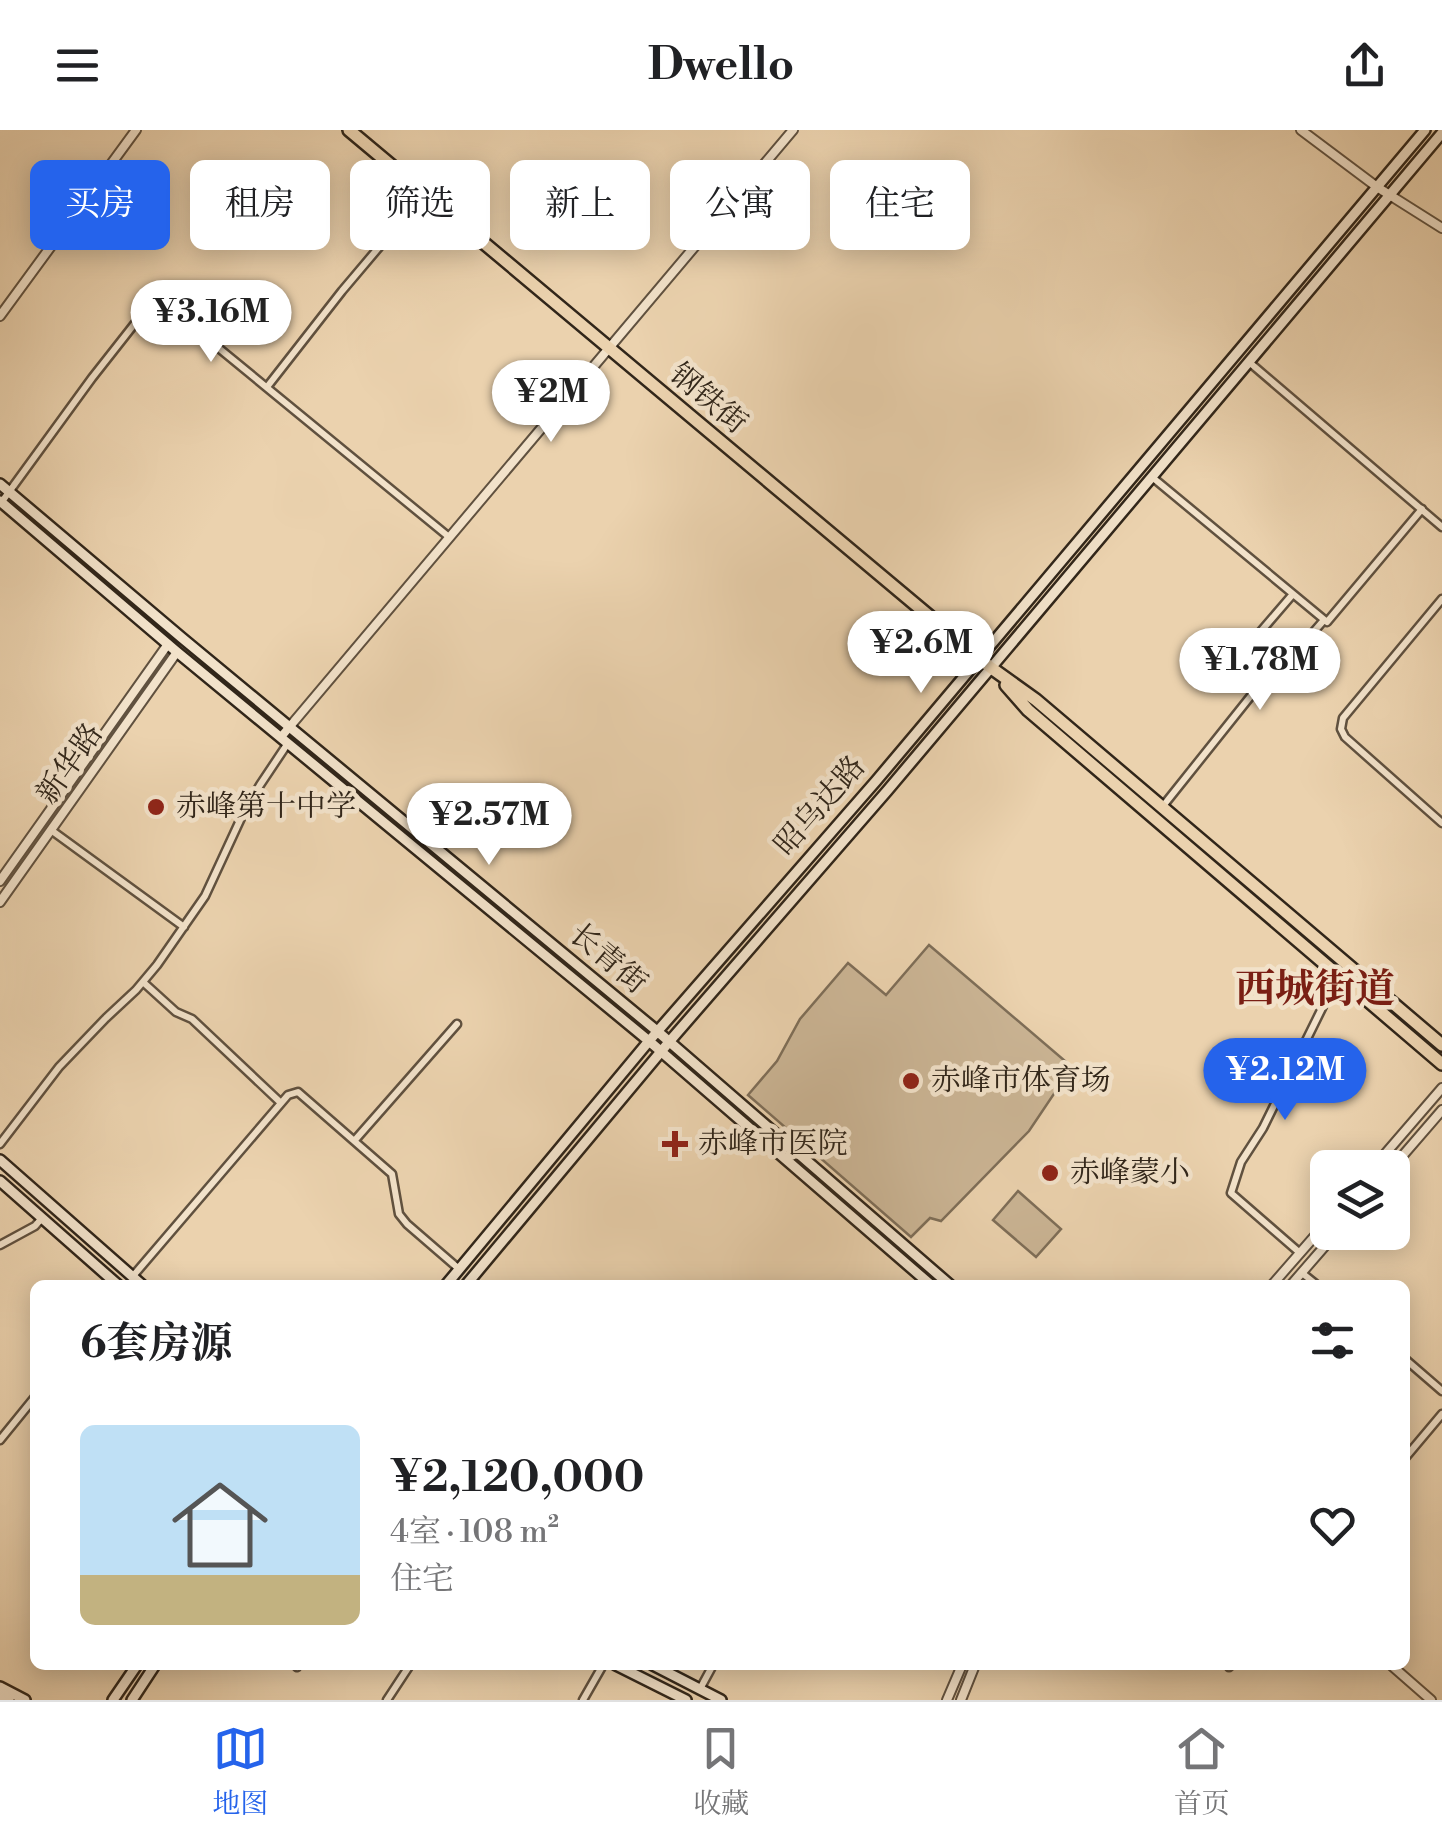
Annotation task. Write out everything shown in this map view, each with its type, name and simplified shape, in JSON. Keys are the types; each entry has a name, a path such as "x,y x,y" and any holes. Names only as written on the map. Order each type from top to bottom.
{"highway":[{"name":"钢铁街","path":"349,130 384,160"},
{"name":"钢铁街","path":"490,250 979,657 1028,710 1442,1064"},
{"name":"钢铁街","path":"990,667 1036,700 1442,1045"}],"main road":[{"name":"昭乌达路","path":"450,1280 657,1031 864,795 1425,130"},
{"name":"昭乌达路","path":"470,1280 1442,133"},
{"name":"长青街","path":"0,484 657,1031 944,1280"},
{"name":"长青街","path":"0,502 649,1041 925,1280"},
{"path":"0,1160 137,1280"},
{"path":"0,1182 112,1280"},
{"path":"114,1700 134,1670"},
{"path":"132,1700 152,1670"},
{"path":"626,1670 686,1700"},
{"path":"664,1670 721,1700"},
{"path":"0,1687 26,1700"},
{"path":"0,1695 8,1700"}],"street":[{"path":"0,316 136,130"},
{"path":"0,1144 60,1067 143,982 184,927 205,896 289,727 793,130"},
{"path":"1301,130 1377,187 1442,228"},
{"path":"267,387 377,250"},
{"path":"0,502 151,303 160,300 449,537"},
{"path":"1248,361 1442,526"},
{"path":"1151,476 1327,622 1422,509"},
{"path":"1266,672 1248,656 1247,650 1293,594"},
{"path":"1442,599 1343,718 1341,729 1345,737 1442,823"},
{"path":"1266,672 1284,667 1324,620"},
{"name":"新华路","path":"0,881 168,644"},
{"name":"新华路","path":"0,902 178,652"},
{"path":"1162,807 1266,677 1266,672"},
{"path":"51,830 184,927"},
{"path":"1300,1253 1231,1193 1241,1162 1263,1128 1341,977"},
{"path":"143,982 176,1012 192,1019 281,1103"},
{"path":"354,1140 456,1024"},
{"path":"1389,1150 1442,1088"},
{"path":"133,1276 288,1095 298,1092 392,1174 399,1214 459,1269"},
{"path":"1408,1150 1442,1110"},
{"path":"0,1246 42,1218"},
{"path":"1276,1280 1310,1242"},
{"path":"1296,1280 1321,1250"},
{"path":"1302,1273 1311,1280"},
{"path":"1410,1363 1442,1390"},
{"path":"0,1440 30,1403"},
{"path":"1410,1452 1442,1414"},
{"path":"388,1700 407,1670"},
{"path":"583,1700 599,1670"},
{"path":"700,1689 710,1670"},
{"path":"947,1700 960,1670"},
{"path":"960,1700 973,1670"},
{"path":"1397,1670 1431,1700"}],"shaded area":[{"name":"赤峰市体育场","path":"929,945 1072,1067 1029,1131 941,1221 930,1218 911,1237 748,1095 777,1061 800,1019 848,963 886,995"},
{"path":"1018,1191 1061,1229 1036,1257 993,1220"}],"place":[{"name":"赤峰第十中学","path":"156,807"},
{"name":"赤峰市体育场","path":"911,1081"},
{"name":"赤峰市医院","path":"675,1144"},
{"name":"赤峰蒙小","path":"1050,1173"}],"district":[{"name":"西城街道","path":"1315,990"}]}
